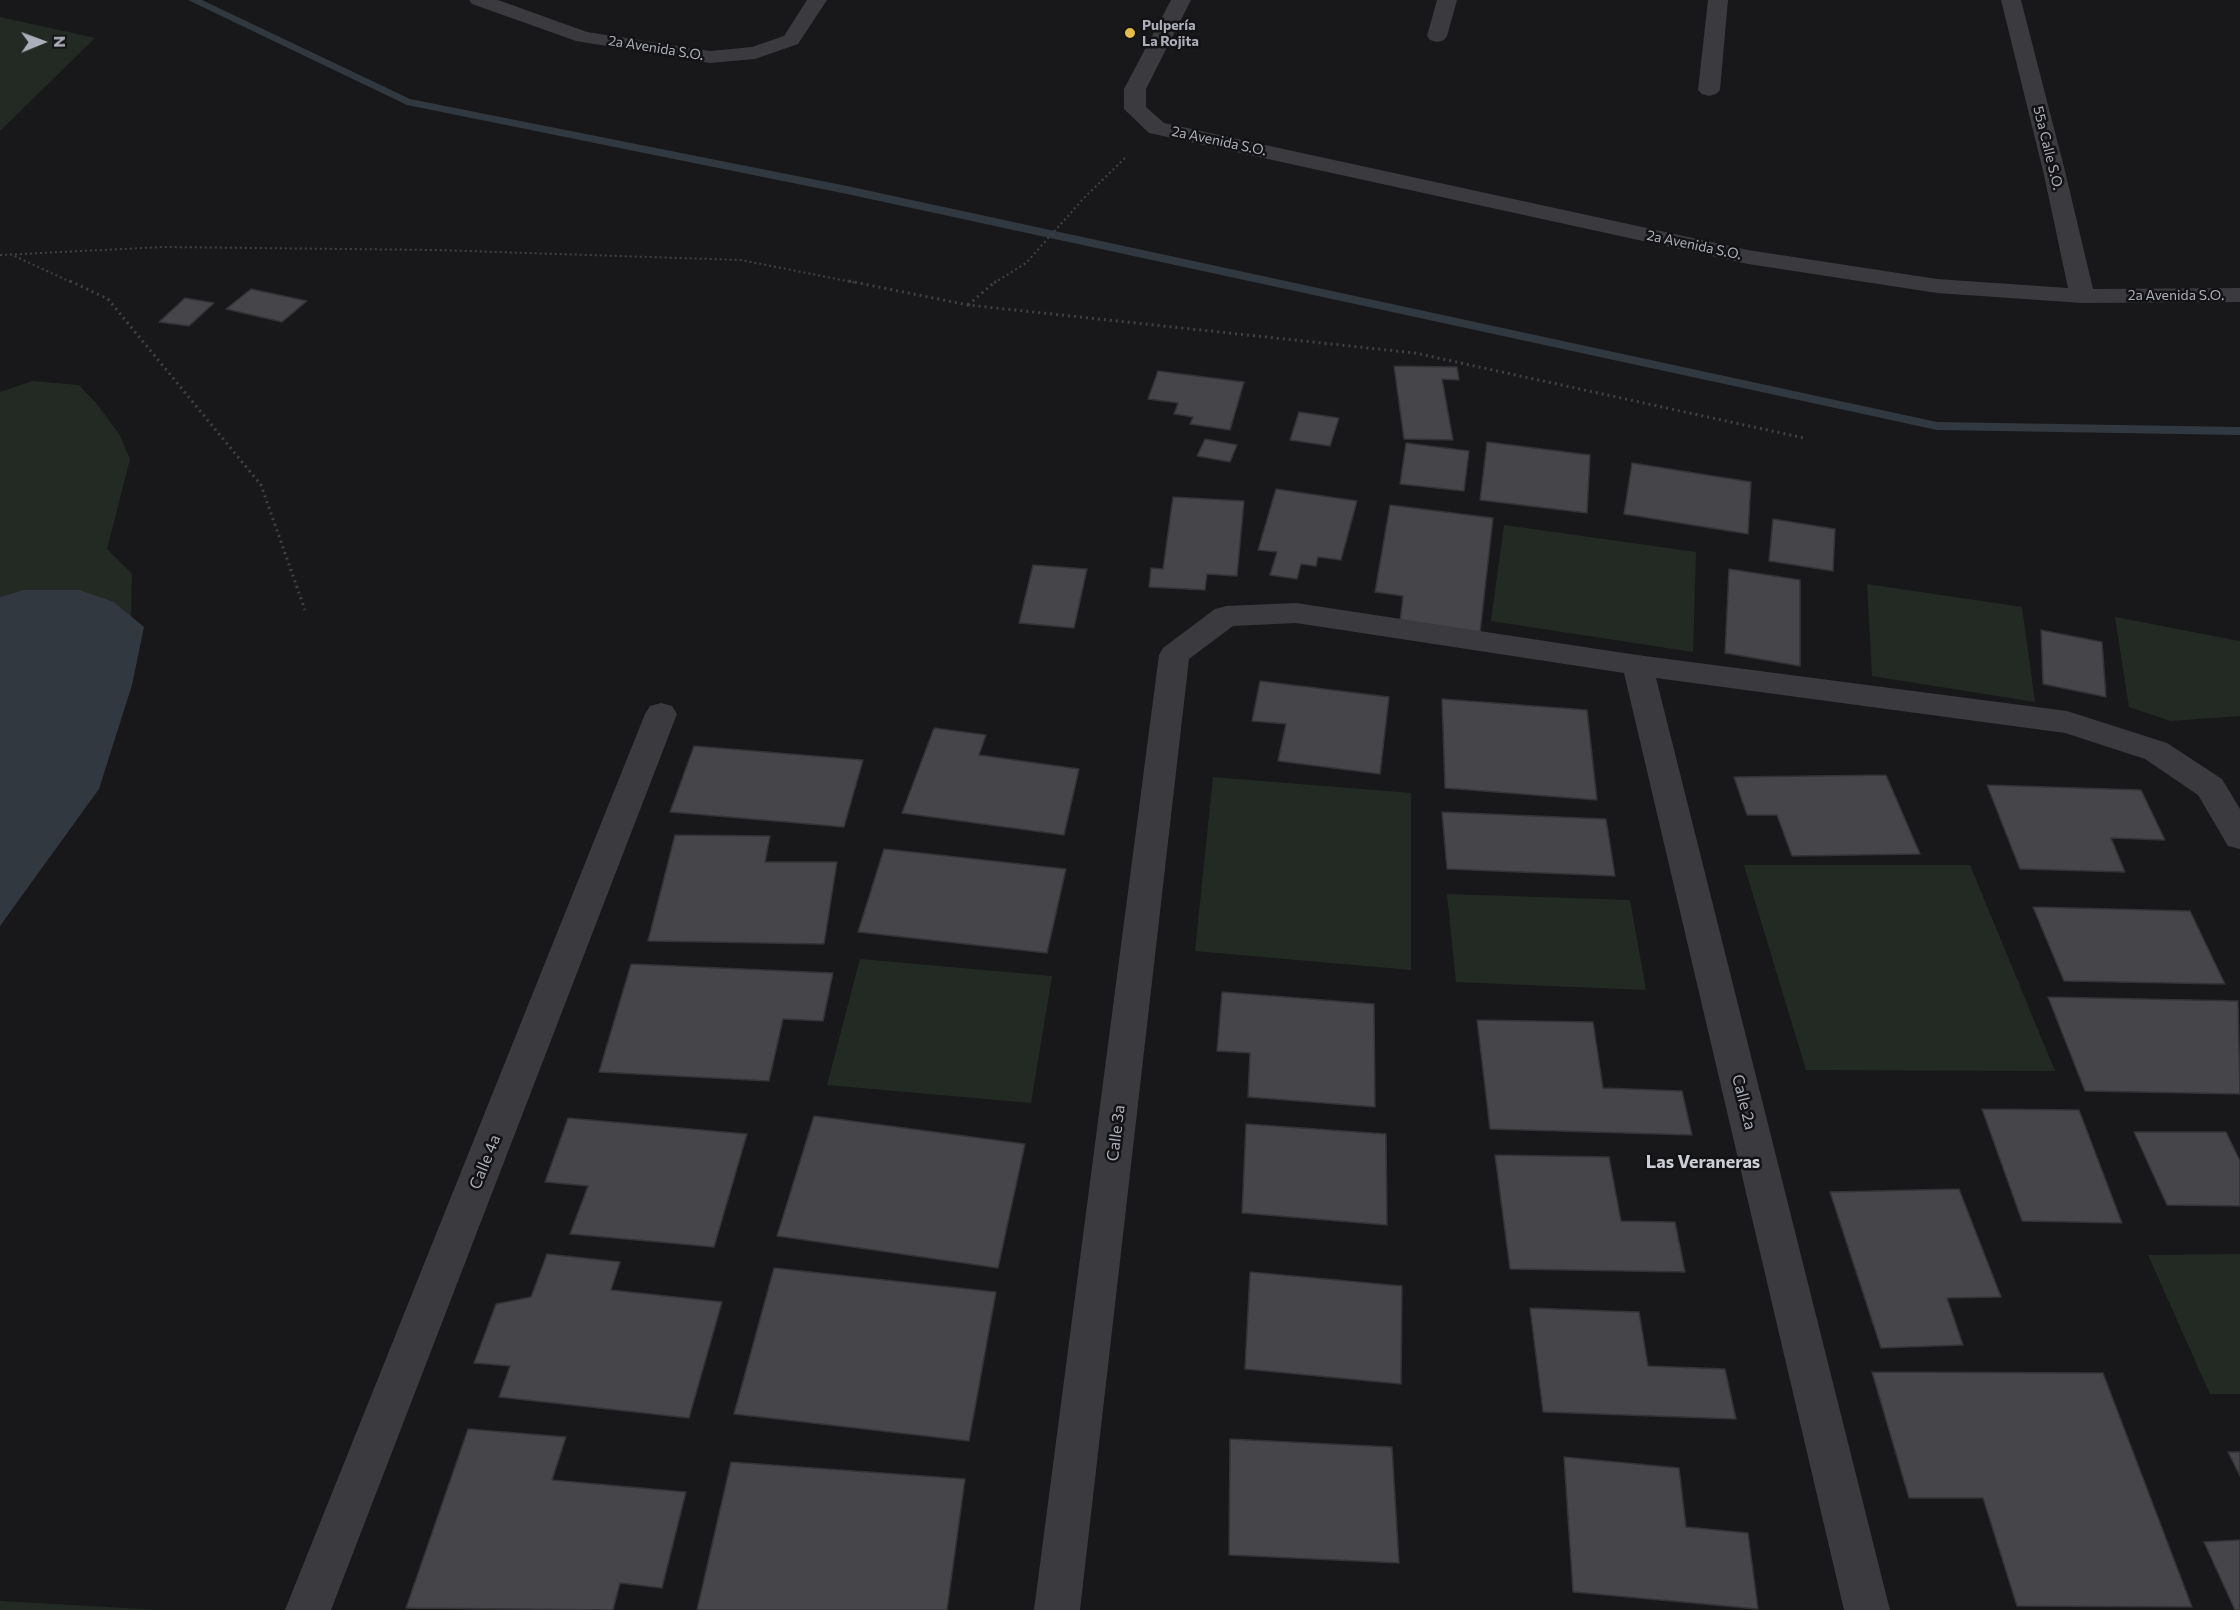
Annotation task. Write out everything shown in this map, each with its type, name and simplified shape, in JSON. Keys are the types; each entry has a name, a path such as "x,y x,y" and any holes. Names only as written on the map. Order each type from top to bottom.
{"street":[{"name":"2a Avenida S.O.","path":"479,0 583,37 710,57 755,52 791,40 817,0"},
{"path":"1157,128 1135,109 1135,89 1181,0"},
{"path":"1437,36 1447,0"},
{"path":"1709,90 1718,0"},
{"name":"55a Calle S.O.","path":"2011,0 2055,175 2082,296"},
{"name":"2a Avenida S.O.","path":"1157,128 1748,257 1937,286 2082,296 2240,295"},
{"name":"Calle 3a","path":"1057,1610 1174,655 1226,616 1296,613 1638,665"},
{"path":"1638,665 2067,722 2156,751 2210,787 2240,837"},
{"name":"Calle 2a","path":"1638,665 1867,1610"},
{"name":"Calle 4a","path":"308,1610 661,714"}],"path":[{"path":"968,305 992,284 1026,264 1084,198 1157,128"},
{"path":"0,255 200,247 436,250 741,260 968,305 1415,353 1804,438"},
{"path":"9,254 108,299 261,485 305,609"}],"shaded area":[{"path":"0,17 95,38 0,131"},
{"path":"33,381 79,385 119,434 130,459 107,549 132,574 131,616 114,602 23,590 0,597 0,392"},
{"path":"1504,525 1696,552 1693,652 1491,621"},
{"path":"1867,584 2022,607 2035,702 1872,676"},
{"path":"23,590 79,590 114,602 144,627 132,685 99,789 0,926 0,597"},
{"path":"2115,617 2240,641 2240,716 2171,721 2129,707"},
{"path":"1213,777 1411,793 1411,970 1195,951"},
{"path":"1744,865 1970,865 2055,1071 1806,1070"},
{"path":"1447,894 1630,900 1646,990 1456,982"},
{"path":"860,959 1052,976 1031,1103 827,1085"},
{"path":"2240,1254 2240,1394 2210,1394 2148,1255"},
{"path":"0,1601 160,1610 0,1610"}],"building":[{"path":"251,289 307,301 282,322 226,309"},
{"path":"185,298 214,303 189,326 159,322"},
{"path":"1394,366 1457,367 1459,380 1442,379 1453,440 1404,439"},
{"path":"1158,371 1244,382 1230,430 1190,424 1193,417 1174,414 1178,403 1148,399"},
{"path":"1299,412 1339,418 1330,446 1290,440"},
{"path":"1205,439 1237,445 1230,462 1197,456"},
{"path":"1487,442 1590,455 1587,513 1480,500"},
{"path":"1406,443 1469,451 1464,491 1400,484"},
{"path":"1632,463 1751,482 1748,534 1624,514"},
{"path":"1276,489 1357,501 1341,560 1318,557 1316,566 1301,564 1297,579 1270,575 1277,552 1258,550"},
{"path":"1173,497 1244,501 1237,576 1207,574 1205,590 1149,587 1151,568 1163,569"},
{"path":"1390,505 1493,518 1480,633 1400,622 1403,596 1375,592"},
{"path":"1773,519 1835,529 1833,571 1769,561"},
{"path":"1033,565 1087,569 1074,628 1019,623"},
{"path":"1729,569 1800,580 1800,666 1725,653"},
{"path":"2041,630 2102,642 2106,697 2043,684"},
{"path":"1260,681 1389,697 1380,774 1278,761 1286,724 1252,721"},
{"path":"1442,699 1587,710 1597,800 1445,788"},
{"path":"934,728 986,735 979,755 1079,769 1064,835 902,813"},
{"path":"694,746 863,760 844,827 670,812"},
{"path":"1886,775 1920,854 1792,856 1777,815 1747,815 1734,777"},
{"path":"1987,785 2141,790 2165,840 2111,838 2125,872 2020,869"},
{"path":"1442,812 1606,819 1615,876 1447,869"},
{"path":"675,835 770,836 765,862 837,862 824,944 648,941"},
{"path":"884,849 1066,869 1047,953 858,932"},
{"path":"2033,907 2190,911 2225,984 2064,981"},
{"path":"631,964 833,973 823,1021 783,1019 769,1081 599,1072"},
{"path":"1222,992 1374,1004 1375,1107 1248,1097 1250,1053 1217,1051"},
{"path":"2048,997 2238,1001 2240,1094 2085,1091"},
{"path":"1477,1020 1593,1022 1603,1088 1682,1091 1692,1135 1490,1129"},
{"path":"1982,1109 2079,1110 2122,1223 2022,1221"},
{"path":"814,1116 1025,1144 998,1268 777,1236"},
{"path":"568,1118 747,1134 714,1247 570,1234 588,1186 545,1182"},
{"path":"1246,1124 1386,1134 1387,1225 1242,1213"},
{"path":"2134,1132 2226,1132 2240,1161 2240,1206 2167,1205"},
{"path":"1495,1155 1609,1157 1621,1221 1675,1222 1685,1272 1510,1269"},
{"path":"1959,1189 2001,1297 1947,1298 1963,1345 1881,1348 1830,1192"},
{"path":"547,1254 620,1262 611,1290 722,1302 689,1418 499,1397 510,1366 474,1363 496,1304 531,1297"},
{"path":"774,1268 996,1292 969,1441 734,1414"},
{"path":"1250,1272 1402,1286 1401,1384 1245,1369"},
{"path":"1530,1308 1639,1312 1648,1366 1725,1369 1736,1419 1543,1412"},
{"path":"1872,1372 2103,1373 2192,1607 2017,1606 1983,1498 1909,1498"},
{"path":"468,1429 566,1437 552,1480 686,1492 662,1588 620,1583 613,1610 406,1608"},
{"path":"1230,1439 1392,1447 1399,1563 1229,1555"},
{"path":"2228,1452 2240,1452 2240,1476"},
{"path":"1564,1457 1679,1468 1686,1527 1748,1533 1758,1609 1573,1592"},
{"path":"731,1462 965,1479 947,1610 697,1610"},
{"path":"2240,1540 2240,1610 2235,1610 2204,1542"}],"waterway":[{"path":"193,0 407,102 847,190 1937,426 2240,431"}],"place":[{"name":"Pulpería La Rojita","path":"1130,33"}],"district":[{"name":"Las Veraneras","path":"1703,1162"}]}
